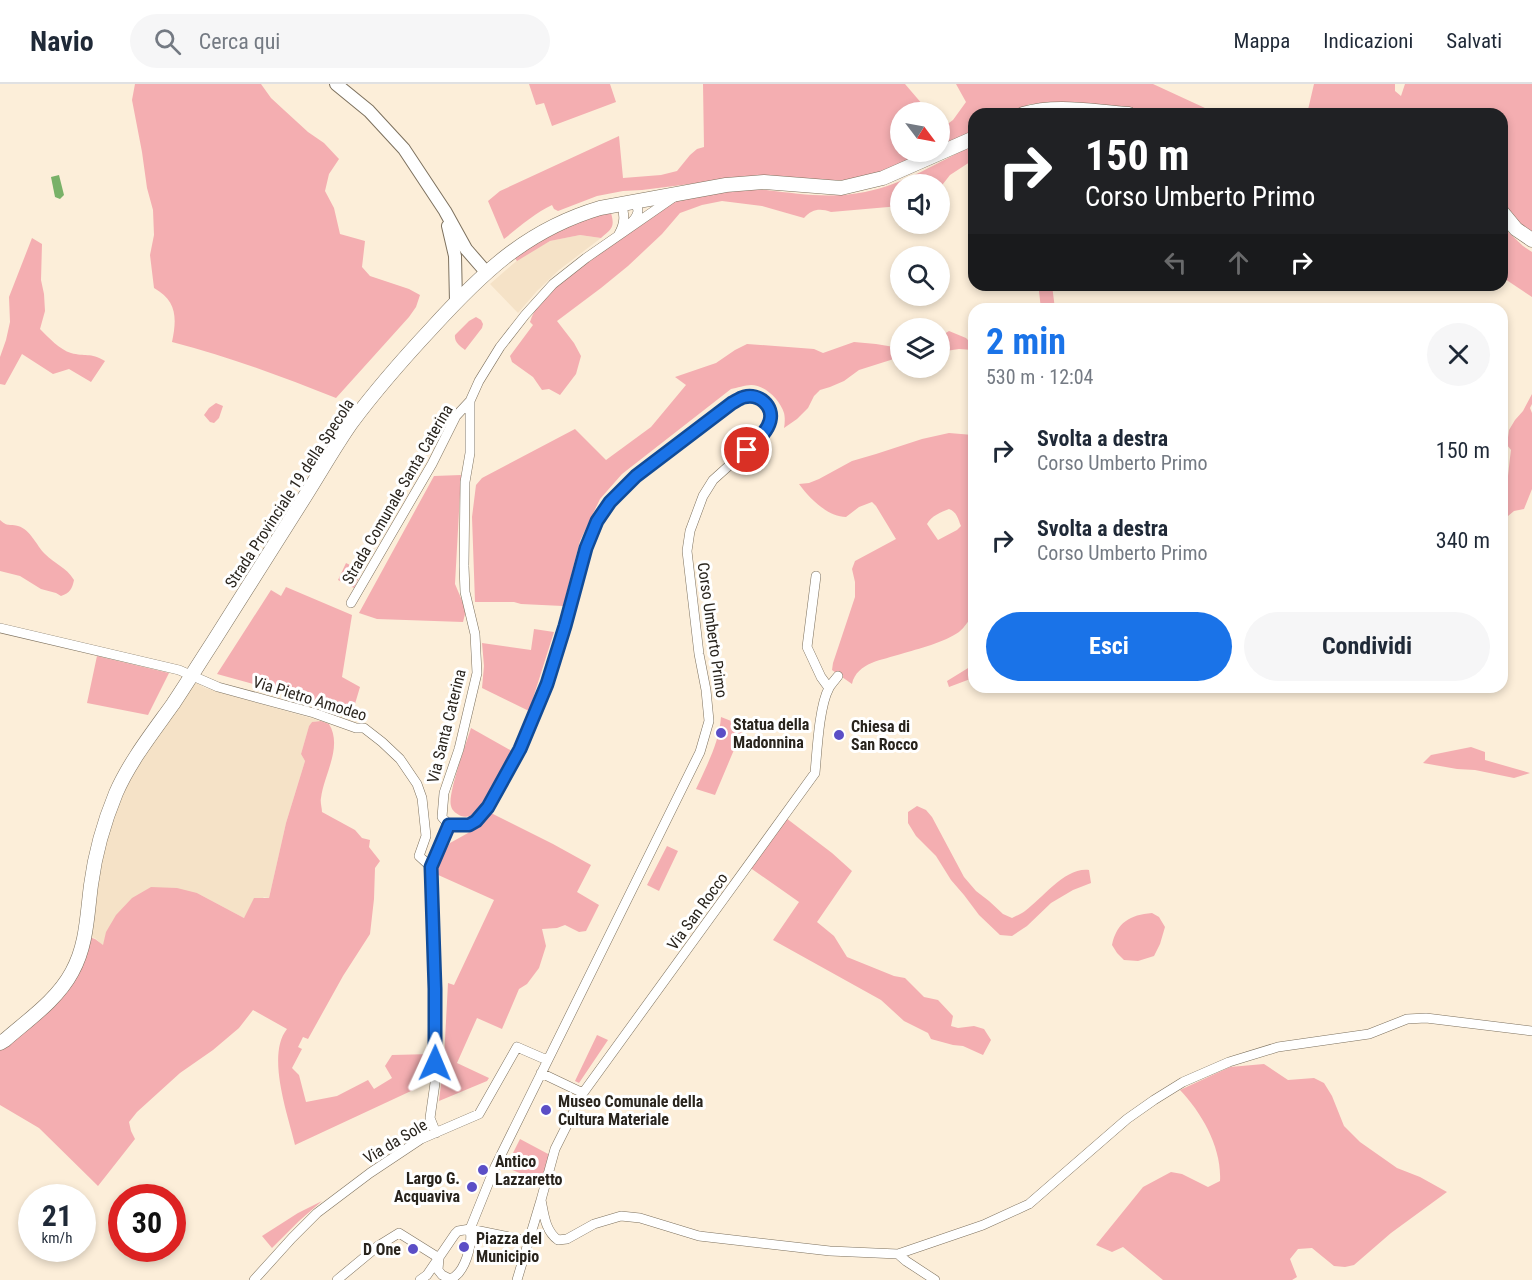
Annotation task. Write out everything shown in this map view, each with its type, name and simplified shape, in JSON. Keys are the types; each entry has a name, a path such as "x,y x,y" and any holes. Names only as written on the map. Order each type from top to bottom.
{"main road":[{"name":"Strada Provinciale 19 della Specola","path":"0,1042 54,997 73,971 83,944 98,848 107,816 129,768 191,676 350,425 392,372 486,272 531,239 581,213 628,202 726,185 764,182 841,188 882,178 968,141"},
{"path":"1508,219 1516,229 1532,240"}],"street":[{"path":"336,84 369,111 404,149 445,211 466,249 486,272"},
{"name":"Via Santa Caterina","path":"449,825 442,817 444,793 459,749 477,673 475,634 465,592 464,566 465,482 470,453 470,401 489,363 525,315 553,284 678,193"},
{"path":"618,236 624,225 628,202"},
{"name":"Via Santa Caterina","path":"618,236 639,212 638,206 628,202"},
{"path":"445,211 455,256 456,302"},
{"name":"Corso Umberto Primo","path":"449,825 469,825 476,821 488,807 520,749 547,684 586,548 597,521 610,502 636,476 732,403 745,396 758,397 766,402 770,408 771,419 766,430 713,480 703,496 690,531 688,562 709,721 700,752 495,1167 470,1229"},
{"name":"Strada Comunale Santa Caterina","path":"351,603 432,464 456,416 470,401"},
{"path":"816,576 807,647 821,677 829,688"},
{"path":"0,628 178,670 191,676"},
{"name":"Via Pietro Amodeo","path":"191,676 218,687 314,713 356,728 364,728 382,742 400,759 417,784 422,798 426,836 419,856 431,867"},
{"name":"Via San Rocco","path":"517,1280 553,1155 583,1093 815,773 824,706 829,688 838,676"},
{"path":"436,1133 430,1118 435,1083 431,867 449,825"},
{"path":"541,1200 548,1230 558,1240 567,1239 594,1224 621,1216 640,1218 699,1236 830,1251 898,1254 982,1225 1029,1204 1127,1119 1183,1082 1229,1062 1278,1047 1369,1034 1407,1019 1426,1018 1532,1031"},
{"name":"Via da Sole","path":"254,1280 291,1238 320,1210 421,1139 479,1114 517,1047 547,1060"},
{"path":"541,1073 583,1093"},
{"path":"437,1257 438,1270 442,1275 450,1279 455,1277 464,1263 470,1244 470,1229"},
{"path":"420,1280 427,1275 437,1257 458,1231 470,1229 529,1241"},
{"path":"336,1280 378,1246 399,1233 437,1257"},
{"path":"898,1254 906,1262 935,1280"}],"shaded area":[{"path":"135,84 261,84 271,98 308,132 324,143 339,159 329,174 325,191 334,208 340,234 365,241 362,267 370,276 420,295 409,317 336,398 234,360 172,342 175,325 174,311 162,293 154,288 150,255 154,235 153,210 132,100"},
{"path":"529,84 610,84 616,102 552,126 544,103 536,105"},
{"path":"703,84 905,84 920,102 890,102 890,162 905,162 876,174 848,180 706,182 623,191 597,196 558,211 552,205 533,216 504,239 488,201 500,191 619,136 623,178 661,175 677,171 690,155 704,147"},
{"path":"956,84 1153,84 1205,108 1109,108 1059,103 1030,104 1021,108 968,108 968,133 950,142 950,122 966,102"},
{"path":"1314,84 1395,84 1395,91 1401,96 1405,84 1532,84 1532,234 1521,226 1508,211 1508,108 1308,108"},
{"path":"968,148 968,163 950,175 915,174 940,162 950,162 950,157"},
{"path":"59,175 64,195 60,199 55,197 51,177"},
{"path":"890,185 890,207 831,212 816,210 804,218 762,206 722,201 680,213 662,234 628,266 557,321 581,356 576,374 560,395 549,389 542,390 533,377 512,362 510,356 533,325 530,322 534,312 557,285 680,199 710,192 746,189 827,195 852,194"},
{"path":"604,210 611,213 613,222 610,230 601,238 580,235 550,241 517,261 514,257 541,238"},
{"path":"1508,232 1532,252 1532,297 1508,281"},
{"path":"580,235 601,238 559,270 518,313 490,284 521,257 550,241"},
{"path":"32,238 42,244 41,280 45,311 40,329 54,343 67,351 105,361 91,382 69,369 53,374 22,354 5,385 0,384 0,357 10,322 9,297"},
{"path":"1039,291 1053,291 1054,303 1040,303"},
{"path":"476,317 481,320 482,328 465,350 456,342 455,335"},
{"path":"950,331 968,340 968,350 950,350"},
{"path":"854,342 876,344 890,346 890,360 859,370 844,381 820,390 808,408 784,428 785,416 782,408 767,390 751,385 731,389 622,474 600,499 580,541 563,606 475,602 472,517 476,485 482,478 575,429 606,460 651,427 686,385 675,377 716,363 747,344 814,349 823,353"},
{"path":"1532,394 1530,408 1532,413 1532,489 1524,509 1514,511 1508,516 1511,450 1508,446 1509,430"},
{"path":"216,403 223,406 219,418 214,423 204,415"},
{"path":"949,433 968,435 968,621 953,636 865,666 859,671 852,684 832,670 855,597 852,569 855,561 896,539 872,502 859,507 846,517 839,516 820,506 799,484 809,483 852,461","holes":["949,509 954,512 961,526 938,540 927,524 936,515"]},
{"path":"461,475 455,584 466,610 463,622 377,619 359,613 434,476"},
{"path":"0,520 5,524 23,528 45,554 68,572 74,580 69,592 61,596 41,589 20,576 0,571"},
{"path":"346,563 362,571 354,588 338,580"},
{"path":"286,587 352,615 342,677 360,687 352,714 334,706 217,674 271,590 281,596"},
{"path":"534,629 554,632 529,711 482,688 484,666 482,643 531,650"},
{"path":"97,656 169,673 148,715 87,703"},
{"path":"968,668 968,680 949,687 947,681"},
{"path":"195,682 205,688 321,721 312,722 309,726 301,754 305,761 286,823 269,898 264,897 244,918 197,893 107,932 103,946 95,938 89,937 98,876 111,824 127,784 153,740"},
{"path":"721,717 744,726 715,795 696,789 715,745"},
{"path":"321,721 329,724 334,742 321,798 322,812 355,830 362,838 370,840 369,847 380,861 375,868 370,934 343,976 308,1039 303,1037 298,1047 302,1049 292,1068 299,1075 306,1102 337,1096 368,1080 374,1089 392,1078 385,1066 392,1055 432,1054 431,1080 295,1145 278,1069 281,1040 287,1029 253,1010 239,1028 180,1073 137,1112 129,1122 135,1139 98,1186 39,1128 0,1105 0,1046 33,1022 89,937 103,945 106,932 116,915 132,898 151,887 177,888 197,893 244,918 254,898 269,898 286,823 305,761 301,754 312,722"},
{"path":"471,728 512,751 482,807 473,815 464,817 454,811 451,800"},
{"path":"1471,747 1485,752 1485,760 1530,773 1514,778 1423,763 1431,755"},
{"path":"917,806 926,810 932,817 964,877 976,891 1003,914 1012,918 1025,911 1071,873 1089,870 1091,883 1051,903 1027,926 1012,936 1000,935 979,915 951,880 936,856 916,836 908,823 908,812"},
{"path":"489,812 591,865 577,892 599,905 586,931 579,932 565,925 542,929 546,946 539,968 527,984 519,989 502,1029 477,1018 457,1063 489,1078 487,1081 439,1101 448,983 454,985 494,900 436,874 439,860 450,843 468,833"},
{"path":"786,818 852,871 817,922 834,936 847,957 894,976 905,978 924,997 938,1000 953,1016 951,1026 958,1028 974,1026 984,1029 991,1040 983,1055 963,1046 931,1039 928,1033 904,1021 881,1000 773,940 799,902 749,867"},
{"path":"667,846 678,851 659,891 647,885"},
{"path":"1152,913 1159,917 1165,927 1154,956 1138,961 1124,960 1112,945 1117,931 1131,918"},
{"path":"597,1035 608,1040 579,1083 575,1081"},
{"path":"1264,1064 1288,1080 1314,1078 1324,1083 1344,1126 1360,1142 1397,1168 1420,1177 1447,1192 1391,1233 1354,1265 1334,1266 1312,1248 1298,1249 1290,1259 1297,1277 1292,1280 1163,1280 1123,1247 1112,1252 1096,1245 1143,1187 1171,1172 1182,1174 1208,1187 1220,1181 1218,1156 1209,1132 1196,1109 1180,1090 1230,1067"},
{"path":"520,1139 550,1155 542,1183 506,1167"},
{"path":"322,1201 272,1248 262,1236 298,1213"}],"place":[{"name":"Statua della Madonnina","path":"721,733"},
{"name":"Chiesa di San Rocco","path":"839,735"},
{"name":"Museo Comunale della Cultura Materiale","path":"546,1110"},
{"name":"Antico Lazzaretto","path":"483,1170"},
{"name":"Largo G. Acquaviva","path":"472,1187"},
{"name":"Piazza del Municipio","path":"464,1247"},
{"name":"D One","path":"413,1249"}],"route":[{"path":"435,1063 431,867 449,825 469,825 476,821 488,807 520,749 547,684 586,548 597,521 610,502 636,476 732,403 745,396 752,396 766,402 770,408 771,419 762,436 747,450"}]}
